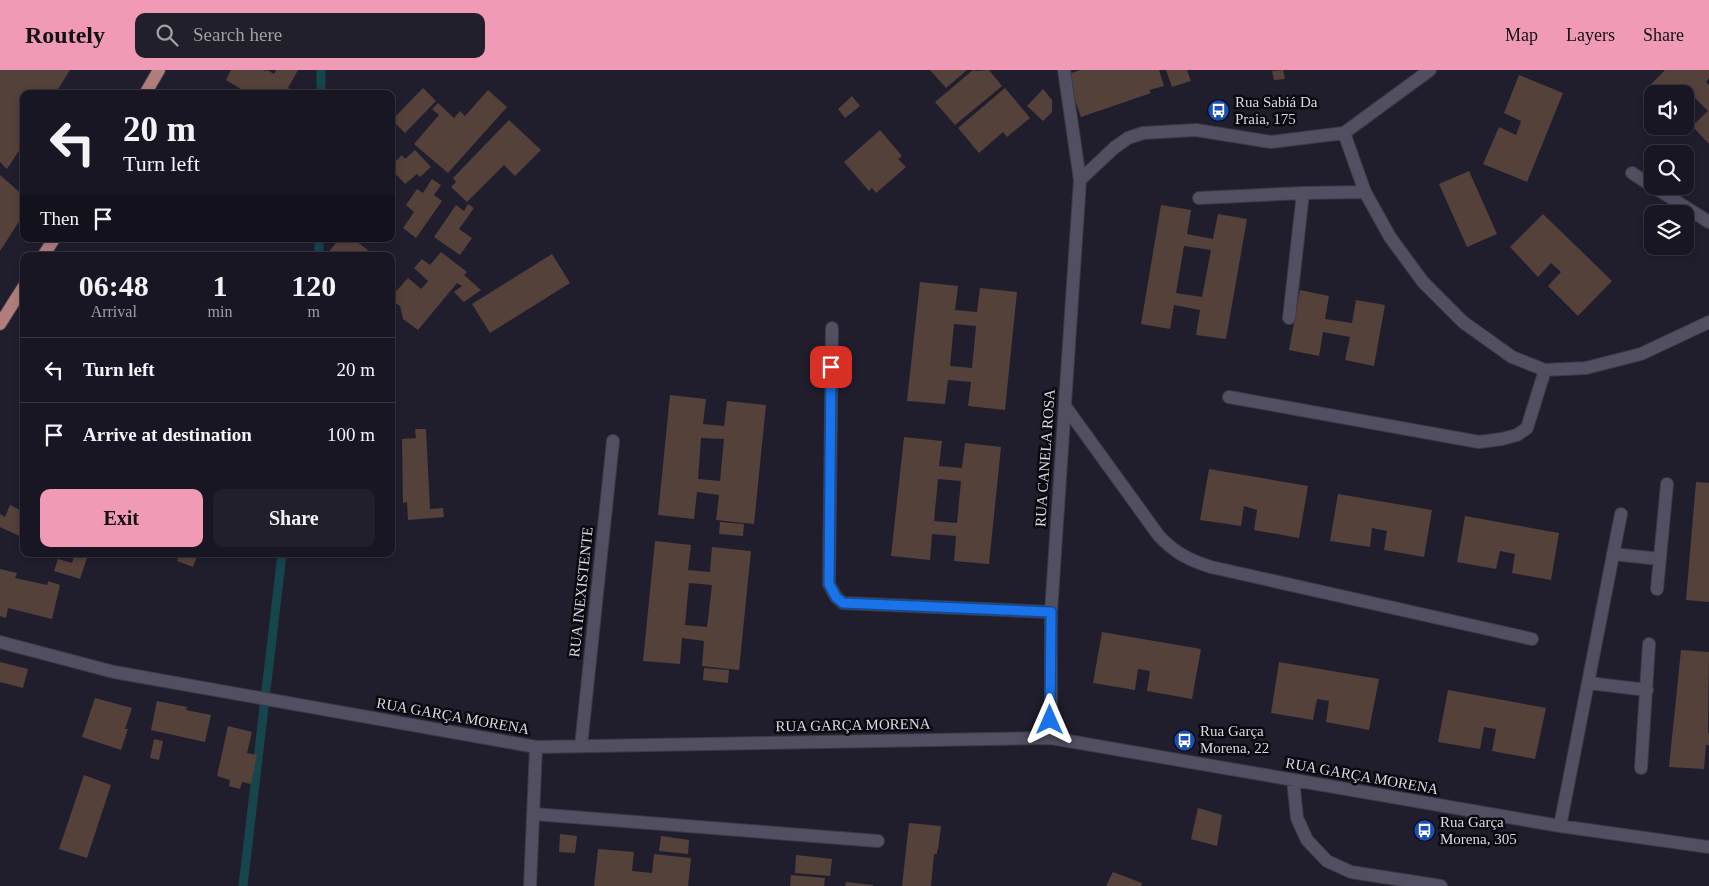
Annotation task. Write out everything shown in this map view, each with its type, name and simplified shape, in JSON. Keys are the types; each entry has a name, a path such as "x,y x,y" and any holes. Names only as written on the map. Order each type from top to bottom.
{"main road":[{"path":"148,90 160,70"},
{"path":"0,324 20,292"}],"street":[{"name":"RUA CANELA ROSA","path":"1050,738 1051,612 1080,180 1064,70"},
{"path":"1080,180 1114,148 1128,138 1143,133 1196,130 1271,142 1344,133 1430,70"},
{"path":"1344,133 1365,192 1390,237 1423,282 1463,322 1512,357 1545,370 1586,368 1641,354 1709,322"},
{"path":"1632,173 1709,222"},
{"path":"1199,198 1365,192"},
{"path":"1289,318 1303,193"},
{"path":"832,328 829,584 836,597 843,603 1051,612"},
{"path":"1229,397 1479,442 1516,435 1527,428 1545,370"},
{"path":"1065,406 1159,536 1169,547 1187,559 1211,568 1532,639"},
{"name":"RUA INEXISTENTE","path":"581,746 612,441"},
{"path":"1657,589 1667,484"},
{"path":"1560,826 1621,514"},
{"path":"1613,554 1660,559"},
{"name":"RUA GARÇA MORENA","path":"0,642 114,672 536,747 1050,738 1560,826 1709,847"},
{"path":"1642,768 1649,644"},
{"path":"1589,683 1646,690"},
{"path":"530,886 536,747"},
{"path":"1293,780 1297,818 1307,840 1327,861 1351,872 1441,886"},
{"path":"534,814 878,841"}],"building":[{"path":"0,70 70,70 58,90 20,90 20,149 7,169 0,162"},
{"path":"231,70 267,70 274,74 276,70 298,70 288,88 291,90 240,90 226,80"},
{"path":"930,70 967,70 946,88"},
{"path":"973,70 989,70 1002,86 955,125 935,102"},
{"path":"1080,70 1159,70 1164,86 1149,90 1151,93 1081,117 1066,75"},
{"path":"1166,70 1187,70 1191,81 1172,87"},
{"path":"1283,70 1285,79 1274,80 1272,71"},
{"path":"1665,70 1709,70 1709,78 1706,82 1709,85 1709,144 1694,128 1694,124 1708,111 1694,97 1694,85 1651,84"},
{"path":"1519,75 1563,93 1527,182 1483,164 1499,127 1516,135 1521,121 1504,113"},
{"path":"423,88 436,101 405,133 395,123 395,117"},
{"path":"1005,88 1030,118 1007,137 1003,132 979,153 958,128"},
{"path":"1043,89 1052,100 1052,112 1043,121 1027,106"},
{"path":"488,90 507,107 448,173 414,144 439,115 432,109 438,103 454,118 460,111 465,116"},
{"path":"852,96 860,106 845,118 838,109"},
{"path":"509,120 541,150 515,176 504,165 467,202 451,187 456,182 453,178"},
{"path":"880,130 902,156 898,159 906,167 876,193 872,188 869,191 844,162"},
{"path":"415,150 431,167 420,177 417,174 405,184 395,173 395,162 402,155 405,159"},
{"path":"1469,171 1497,234 1467,247 1439,184"},
{"path":"0,175 20,192 20,220 0,251"},
{"path":"432,179 441,185 434,195 442,201 416,238 403,228 414,212 406,205 417,189 423,193"},
{"path":"468,204 474,208 459,229 472,238 460,255 434,237 456,205 464,211"},
{"path":"1161,205 1191,210 1187,234 1213,239 1218,214 1247,219 1226,339 1196,335 1200,310 1174,305 1170,329 1141,324","holes":["1184,246 1211,250 1202,297 1176,293"]},
{"path":"1543,214 1612,281 1578,316 1548,286 1561,272 1551,263 1538,277 1510,247"},
{"path":"337,242 357,242 371,252 342,252 329,252"},
{"path":"441,252 467,272 464,275 481,290 464,302 454,292 462,286 457,283 418,330 403,319 400,306 395,303 395,293 408,278 421,289 428,281 414,268 422,259 430,265"},
{"path":"552,254 570,283 490,333 472,304"},
{"path":"920,282 958,286 955,310 977,312 980,288 1017,292 1005,410 968,406 971,382 948,380 945,404 907,401","holes":["954,324 976,326 972,368 950,366"]},
{"path":"1300,290 1329,296 1325,319 1352,323 1356,300 1385,305 1374,366 1345,360 1350,337 1323,332 1319,356 1289,350"},
{"path":"670,395 706,399 703,424 724,426 727,401 766,405 754,524 716,520 719,495 697,492 694,519 658,515","holes":["701,438 724,439 720,481 698,479"]},
{"path":"415,429 426,429 430,509 443,508 444,517 408,520 407,502 403,503 402,439 416,438"},
{"path":"904,437 942,441 939,466 962,468 965,443 1001,447 989,564 954,561 956,536 932,534 930,560 891,556","holes":["938,479 961,481 957,523 934,521"]},
{"path":"1209,469 1308,486 1299,538 1254,530 1257,510 1244,506 1241,526 1200,520"},
{"path":"1696,482 1709,483 1709,602 1686,600"},
{"path":"1338,494 1432,510 1424,557 1384,550 1387,531 1372,528 1370,547 1330,541"},
{"path":"10,505 20,510 20,536 0,527 0,514 5,517"},
{"path":"1465,516 1559,533 1551,580 1512,573 1515,554 1500,551 1496,569 1457,562"},
{"path":"720,522 744,524 743,536 719,534"},
{"path":"655,541 691,545 688,570 710,572 712,547 751,551 739,670 702,666 704,641 682,638 680,664 643,661","holes":["689,583 712,585 707,627 685,625"]},
{"path":"74,557 87,557 80,579 54,571 58,559 72,563"},
{"path":"179,557 197,557 193,567 177,561"},
{"path":"0,569 17,573 15,578 47,585 48,581 60,585 52,619 8,608 6,618 0,616"},
{"path":"1102,632 1201,649 1192,699 1147,691 1150,671 1138,669 1135,690 1093,683"},
{"path":"1681,650 1709,652 1709,745 1706,745 1704,769 1669,767"},
{"path":"0,662 28,669 23,688 0,682"},
{"path":"1279,662 1379,679 1369,730 1326,722 1329,701 1317,699 1313,720 1271,713"},
{"path":"704,668 729,670 728,683 703,680"},
{"path":"1448,690 1546,708 1535,759 1492,751 1496,729 1484,727 1480,749 1438,742"},
{"path":"95,698 132,708 121,750 82,737"},
{"path":"157,701 187,707 186,710 211,715 205,742 151,730"},
{"path":"228,726 252,732 247,753 257,755 251,784 242,782 240,789 229,786 230,780 217,776"},
{"path":"154,739 163,741 159,760 150,758"},
{"path":"84,775 111,785 87,858 59,849"},
{"path":"1198,808 1222,815 1217,846 1191,839"},
{"path":"909,823 941,826 937,854 934,854 931,886 902,886"},
{"path":"560,834 577,836 575,853 559,852"},
{"path":"661,836 689,840 688,854 659,851"},
{"path":"598,849 634,852 632,871 652,873 654,854 691,858 688,886 594,886"},
{"path":"796,855 832,859 830,876 795,873"},
{"path":"1113,872 1142,883 1141,886 1106,886"},
{"path":"791,875 825,878 824,886 790,886"},
{"path":"846,882 873,885 873,886 845,886"}],"waterway":[{"path":"321,70 321,90"},
{"path":"319,242 319,252"},
{"path":"243,886 282,557"}],"place":[{"name":"Rua Sabiá Da Praia, 175","path":"1219,111"},
{"name":"Rua Garça Morena, 22","path":"1184,740"},
{"name":"Rua Garça Morena, 305","path":"1424,831"}],"route":[{"path":"831,367 829,584 832,591 843,603 1051,612 1050,720"}]}
